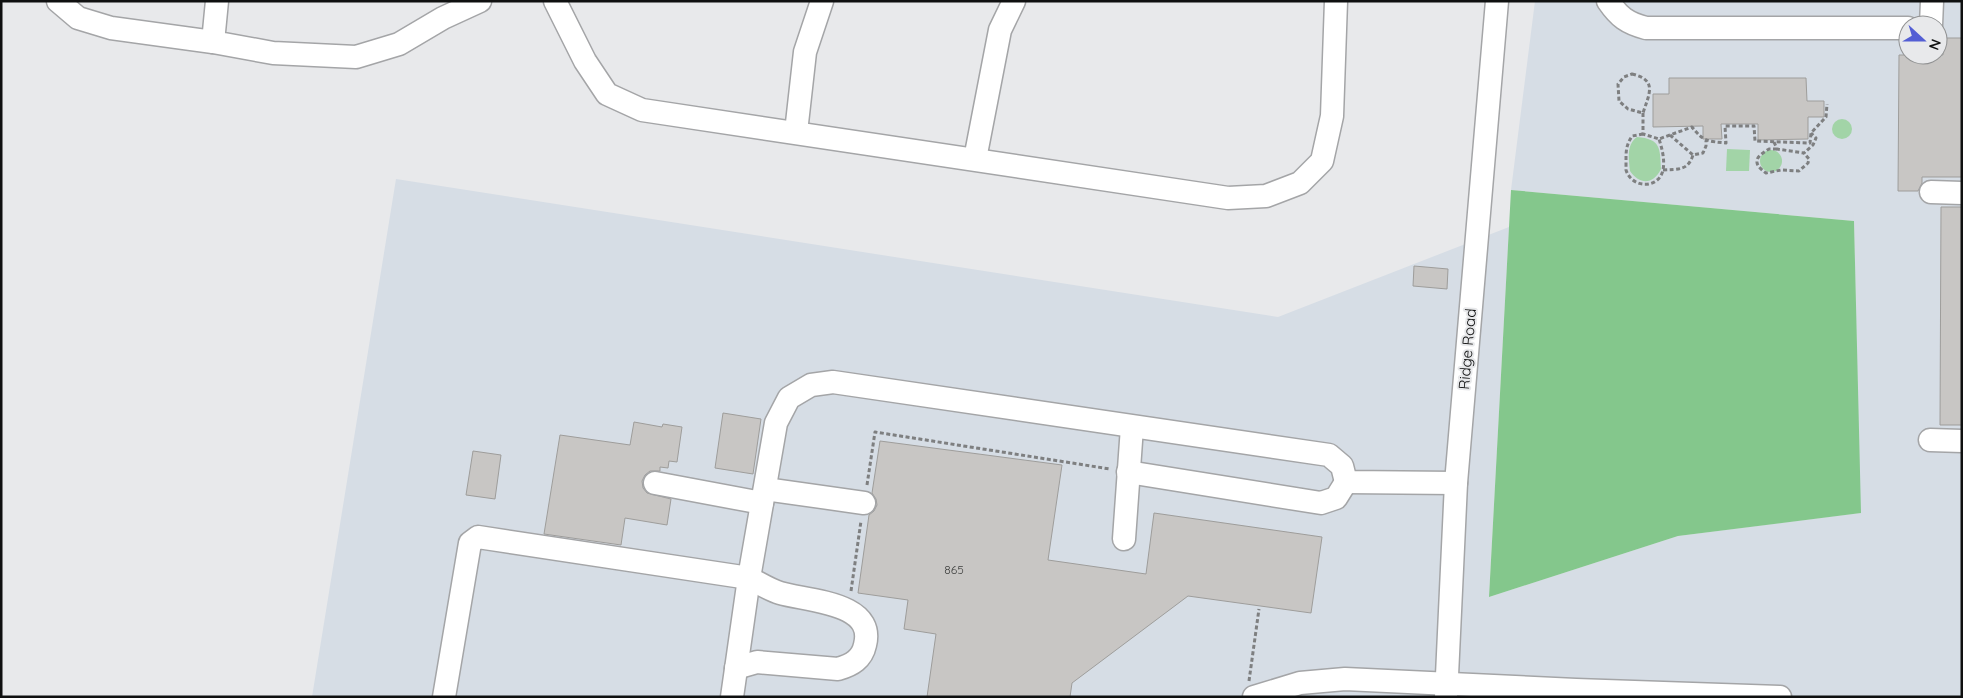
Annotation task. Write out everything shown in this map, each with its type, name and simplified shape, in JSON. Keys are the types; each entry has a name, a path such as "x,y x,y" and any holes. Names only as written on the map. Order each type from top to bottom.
{"street":[{"path":"58,1 78,18 110,28 213,42 273,53 356,57 399,44 439,10 480,1"},
{"path":"213,42 217,1"},
{"path":"555,1 585,62 607,94 642,110 1228,198 1266,196 1300,183 1322,161 1332,116 1336,1"},
{"path":"796,132 805,52 822,1"},
{"path":"975,159 1000,30 1014,1"},
{"name":"Ridge Road","path":"1446,691 1456,483 1496,1"},
{"path":"1608,1 1617,15 1632,24 1646,28 1898,28"},
{"path":"1931,15 1932,1"},
{"path":"1931,192 1962,193"},
{"path":"732,697 749,578 776,424 789,398 811,385 833,382 1329,456 1342,466 1346,482 1336,498 1321,502 1128,472"},
{"path":"1124,539 1132,427"},
{"path":"1930,440 1962,441"},
{"path":"1346,482 1456,483"},
{"path":"655,484 763,496 864,503"},
{"path":"444,697 470,543 478,537 749,578 779,593 848,609 860,620 865,630 866,640 863,652 849,666 838,669 825,669 757,662 736,668"},
{"path":"1251,692 1300,682 1345,679 1446,691 1780,697"}],"path":[{"path":"1642,113 1628,109 1619,101 1618,84 1624,76 1632,74 1642,76 1647,80 1650,89 1642,113 1643,134"},
{"path":"1659,139 1663,150 1663,170 1656,182 1648,185 1640,184 1626,170 1626,145 1632,136 1643,134 1659,139 1692,127 1701,139 1726,143 1726,126 1754,126 1755,142 1810,142 1811,133 1826,117 1827,104"},
{"path":"1804,153 1813,145 1816,138 1811,133"},
{"path":"1670,135 1693,155"},
{"path":"1693,155 1703,153 1706,141"},
{"path":"1774,142 1776,149"},
{"path":"1769,149 1804,153 1809,159 1808,163 1799,171 1781,170 1766,173 1758,168 1756,162 1758,156 1769,149"},
{"path":"1663,170 1684,168 1690,163 1693,155"},
{"path":"848,609 875,432 1128,472"},
{"path":"1251,692 1259,609"}],"shaded area":[{"path":"1535,1 1962,1 1962,697 312,697 396,179 1278,317 1509,227 1489,597 1678,536 1860,513 1854,221 1511,190"}],"green space":[{"path":"1838,119 1846,119 1852,125 1852,133 1846,139 1838,139 1832,133 1832,125"},
{"path":"1637,137 1651,140 1658,146 1661,169 1650,180 1642,181 1630,171 1630,148"},
{"path":"1727,149 1750,150 1749,171 1726,171"},
{"path":"1771,150 1779,153 1782,161 1779,169 1771,172 1763,169 1760,161 1763,153"},
{"path":"1511,190 1854,221 1861,513 1678,536 1489,597"}],"building":[{"path":"1948,38 1962,38 1962,177 1922,177 1922,183 1918,191 1898,191 1899,65 1948,65"},
{"path":"1669,78 1806,78 1807,101 1824,101 1824,117 1808,117 1808,139 1758,140 1758,124 1721,124 1722,139 1703,139 1703,126 1653,127 1653,94 1669,94"},
{"path":"1941,207 1962,207 1962,425 1940,425"},
{"path":"1414,266 1448,269 1447,289 1413,286"},
{"path":"723,413 761,419 753,474 715,468"},
{"path":"634,422 662,427 663,424 682,427 677,462 669,461 668,468 660,467 660,471 650,471 642,481 643,488 647,493 671,499 667,525 625,518 621,545 544,534 560,435 630,445"},
{"path":"880,441 1062,465 1048,560 1146,574 1154,513 1322,537 1311,613 1188,596 1072,683 1070,697 927,697 936,634 904,629 908,600 858,593 869,515 877,505 872,493"},
{"path":"473,451 501,455 495,499 466,495"}]}
